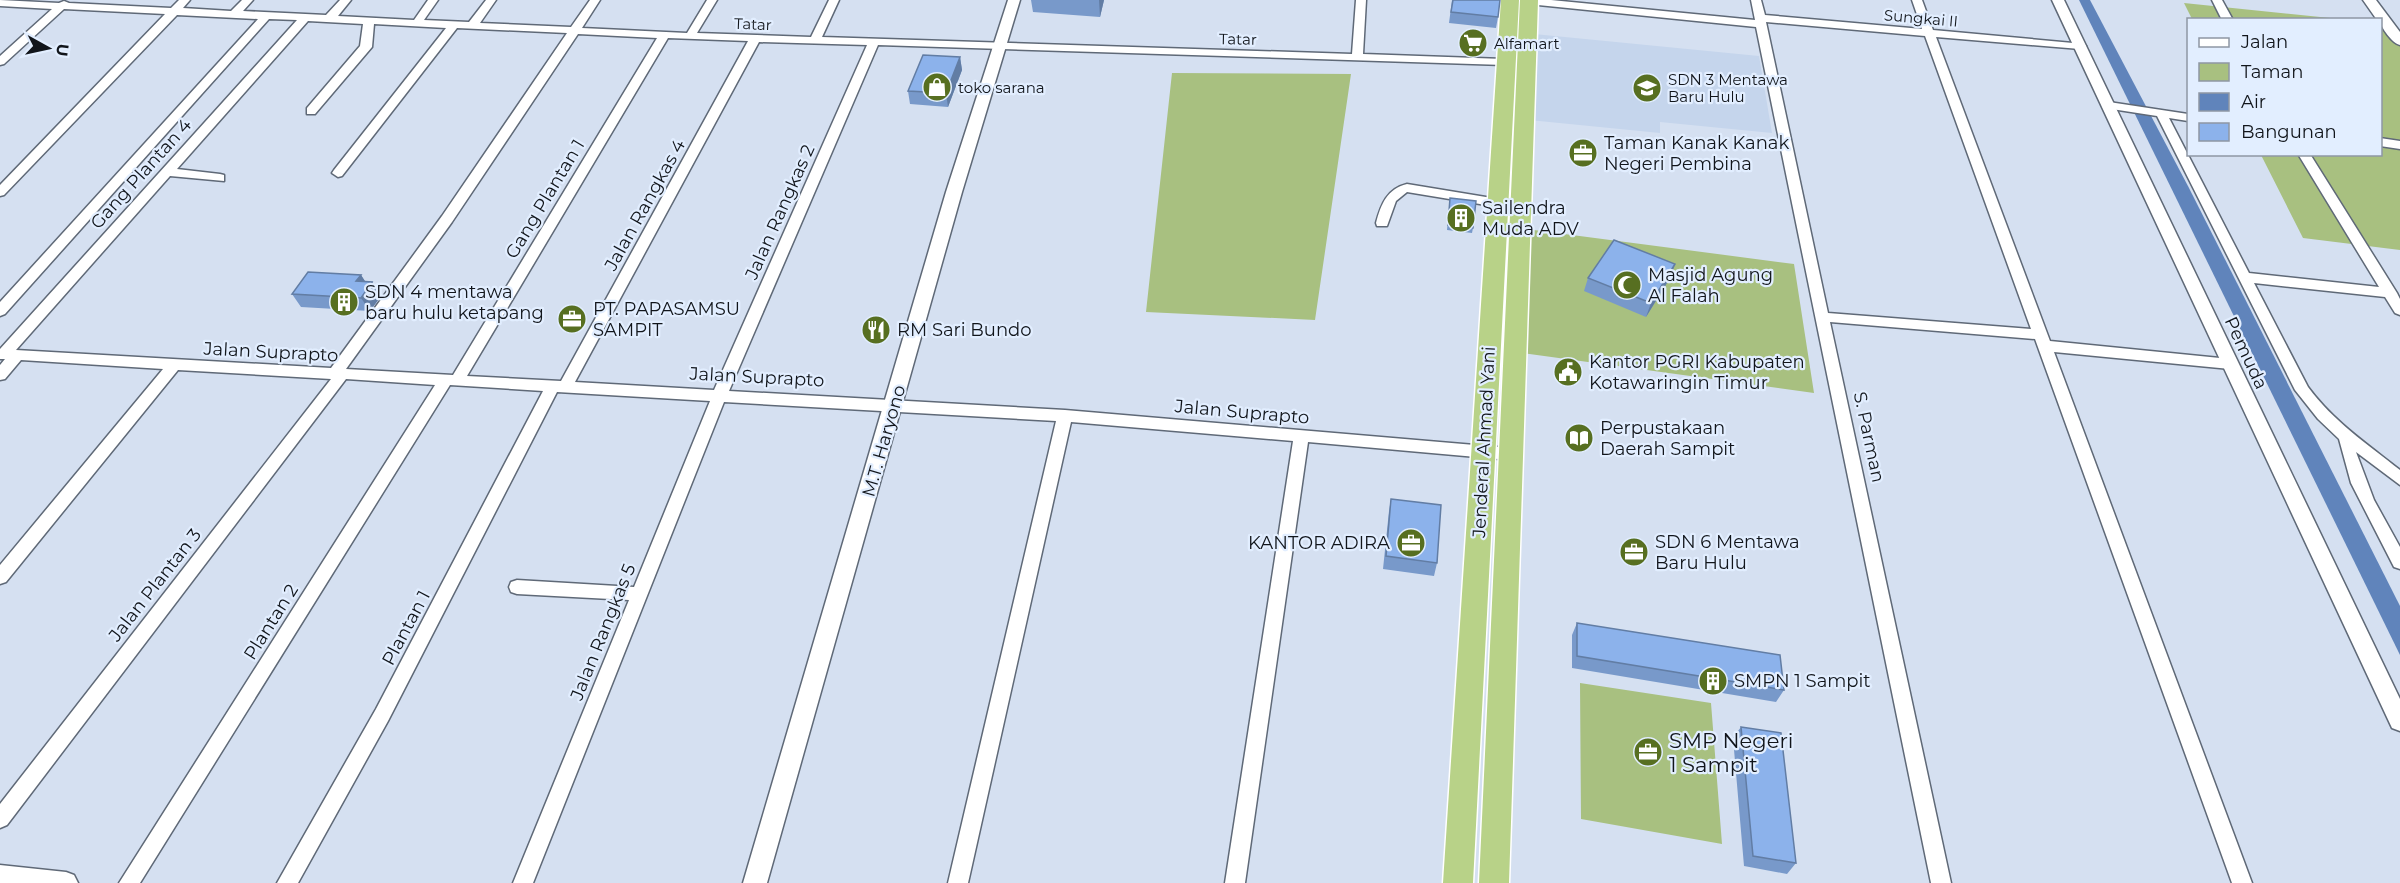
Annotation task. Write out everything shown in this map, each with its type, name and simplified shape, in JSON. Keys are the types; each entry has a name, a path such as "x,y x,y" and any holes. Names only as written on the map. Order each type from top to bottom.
{"highway":[{"name":"Jenderal Ahmad Yani","path":"1494,883 1498,203 1504,62 1522,0"},
{"name":"Jenderal Ahmad Yani","path":"1458,883 1497,453 1522,0"}],"street":[{"path":"0,192 185,0"},
{"path":"234,14 248,0"},
{"path":"330,18 346,0"},
{"path":"416,24 434,0"},
{"path":"472,26 491,0"},
{"name":"Jalan Plantan 3","path":"0,819 337,376 447,219 595,0"},
{"path":"690,36 712,0"},
{"path":"814,41 834,0"},
{"name":"M.T. Haryono","path":"755,883 997,48 1014,0"},
{"path":"1357,56 1361,0"},
{"name":"Sungkai II","path":"1522,0 2080,46"},
{"name":"S. Parman","path":"1756,0 1941,883"},
{"path":"1917,0 2242,883"},
{"name":"Pemuda","path":"2058,0 2400,721"},
{"path":"2217,0 2227,18"},
{"path":"2369,0 2400,41"},
{"name":"Tatar","path":"0,3 65,3 416,24 755,39 1504,62"},
{"path":"0,62 65,3"},
{"path":"0,312 267,15"},
{"name":"Gang Plantan 4","path":"0,375 7,354 306,17"},
{"path":"311,111 366,47 369,21"},
{"path":"338,173 454,25"},
{"name":"Gang Plantan 1","path":"450,382 664,35"},
{"name":"Jalan Rangkas 4","path":"559,387 755,39"},
{"name":"Jalan Rangkas 2","path":"720,394 873,43"},
{"path":"2109,106 2187,117"},
{"path":"2155,112 2244,276 2302,390 2314,407 2400,480"},
{"path":"2382,142 2400,145"},
{"path":"2305,156 2400,310"},
{"path":"167,172 220,178"},
{"path":"1382,223 1388,204 1400,189 1498,203"},
{"path":"2244,276 2390,293"},
{"path":"1823,317 2230,364"},
{"name":"Jalan Suprapto","path":"7,354 337,376 720,394 1065,416 1497,453"},
{"path":"0,577 173,366"},
{"name":"Plantan 2","path":"129,883 450,382"},
{"name":"Plantan 1","path":"287,883 382,715 559,387"},
{"name":"Jalan Rangkas 5","path":"523,883 720,394"},
{"path":"958,883 1065,416"},
{"path":"1235,883 1301,436"},
{"path":"2346,436 2348,456 2366,499 2400,562"},
{"path":"517,587 640,594"},
{"path":"0,876 66,883"}],"shaded area":[{"name":"SDN 3 Mentawa Baru Hulu","path":"1534,34 1759,56 1772,133 1660,122 1660,133 1529,120"}],"green space":[{"path":"2184,3 2330,18 2192,18"},
{"path":"2382,24 2386,24 2400,44 2400,250 2303,238 2262,156 2382,156"},
{"path":"1172,73 1351,74 1315,320 1146,312"},
{"path":"1526,229 1794,264 1814,393 1522,353"},
{"path":"1580,683 1711,703 1722,844 1581,819"}],"water":[{"path":"2079,0 2090,0 2189,188 2400,606 2400,655"}],"building":[{"path":"1453,0 1500,0 1498,17 1451,12"},
{"path":"923,55 960,57 946,93 908,91"},
{"name":"Sailendra Muda ADV","path":"1450,198 1476,201 1473,228 1448,225"},
{"name":"Masjid Agung Al Falah","path":"1614,240 1675,264 1651,303 1588,278"},
{"path":"308,272 361,275 356,281 372,282 361,298 292,294"},
{"name":"KANTOR ADIRA","path":"1391,499 1441,505 1437,563 1386,556"},
{"path":"1577,623 1780,655 1784,690 1577,656"},
{"name":"SMPN 1 Sampit","path":"1741,727 1781,733 1796,863 1753,856"}],"place":[{"name":"Alfamart","path":"1473,43"},
{"name":"toko sarana","path":"937,87"},
{"name":"SDN 3 Mentawa Baru Hulu","path":"1647,88"},
{"name":"Taman Kanak Kanak Negeri Pembina","path":"1583,153"},
{"name":"Sailendra Muda ADV","path":"1461,218"},
{"name":"Masjid Agung Al Falah","path":"1627,285"},
{"name":"SDN 4 mentawa baru hulu ketapang","path":"344,302"},
{"name":"PT. PAPASAMSU SAMPIT","path":"572,319"},
{"name":"RM Sari Bundo","path":"876,330"},
{"name":"Kantor PGRI Kabupaten Kotawaringin Timur","path":"1568,372"},
{"name":"Perpustakaan Daerah Sampit","path":"1579,438"},
{"name":"KANTOR ADIRA","path":"1411,543"},
{"name":"SDN 6 Mentawa Baru Hulu","path":"1634,552"},
{"name":"SMPN 1 Sampit","path":"1713,681"},
{"name":"SMP Negeri 1 Sampit","path":"1648,752"}]}
